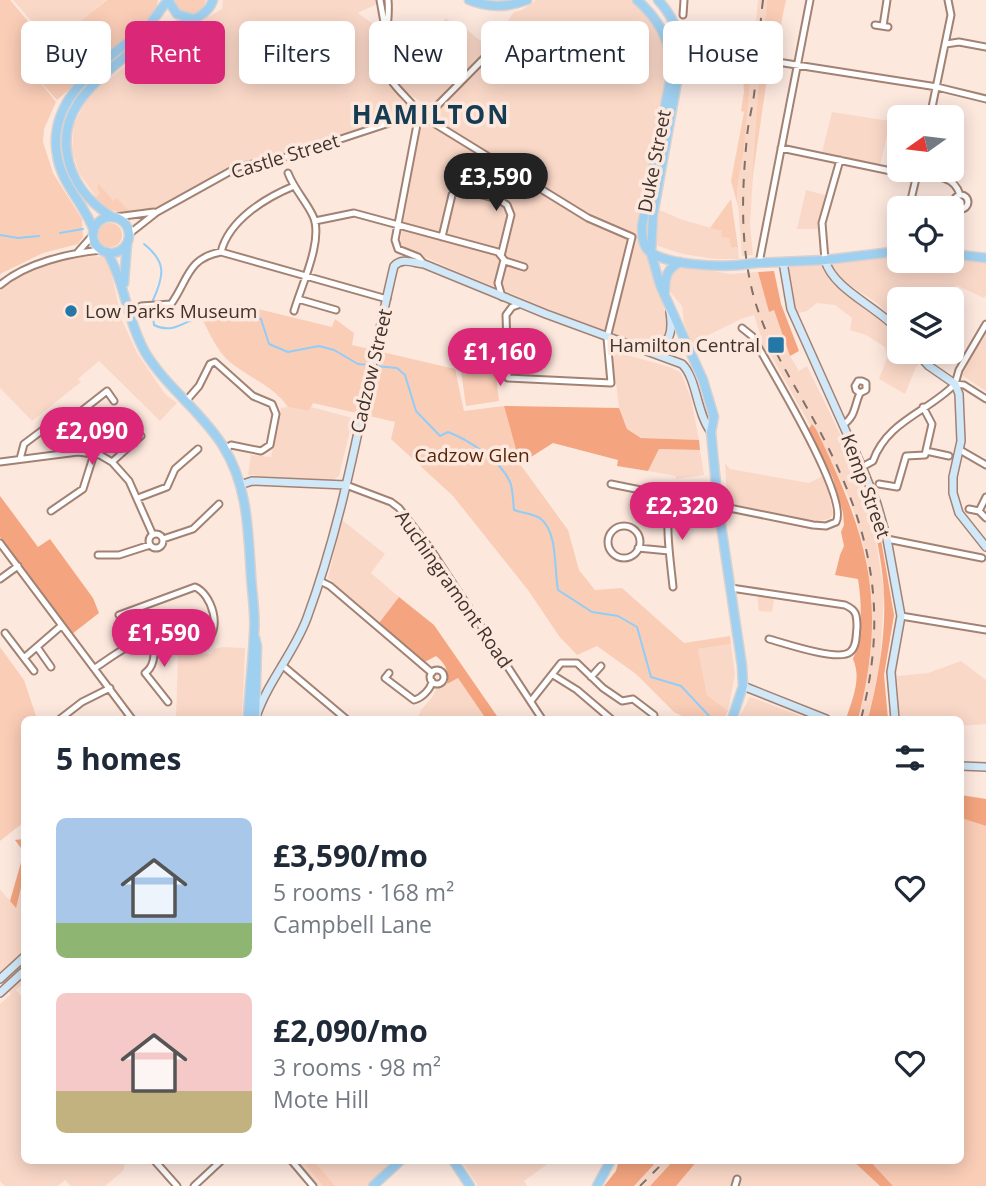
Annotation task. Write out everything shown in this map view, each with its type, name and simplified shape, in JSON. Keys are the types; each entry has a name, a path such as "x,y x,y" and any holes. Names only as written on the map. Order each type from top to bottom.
{"main road":[{"path":"123,290 128,237 123,222 89,199 73,175 66,146 70,118 89,88 143,42 161,31 204,14 213,0"},
{"path":"469,0 493,6 511,5 527,0"},
{"path":"637,0 663,32"},
{"path":"658,0 672,21"},
{"path":"191,18 177,14 168,1 154,20 77,86 60,115 56,144 60,168 68,186 88,214 96,244 115,265 134,329 145,352 161,374 204,420 225,449 240,485 248,523 254,635 257,646 248,716"},
{"name":"Duke Street","path":"651,253 643,241 642,226 669,84"},
{"name":"Duke Street","path":"651,253 650,238 676,84"},
{"path":"93,233 100,220 114,217"},
{"path":"105,251 119,250 128,237"},
{"path":"650,238 658,250 707,265"},
{"path":"651,253 680,262 740,265 825,260 887,252"},
{"path":"651,253 660,285 687,342 710,399 714,417 711,432 718,505 739,639 743,686 733,716"},
{"path":"964,255 986,258"},
{"name":"Cadzow Street","path":"256,716 266,691 299,639 333,540 394,265 403,260 424,264"},
{"path":"825,260 828,273 887,320"},
{"path":"665,293 667,273 680,262"},
{"name":"Kemp Street","path":"783,262 791,309 862,467 887,539 901,616 891,671 895,716"},
{"path":"424,264 607,338 674,359 686,368 702,420 711,432"},
{"path":"649,352 661,347 668,340 671,332 670,308"},
{"path":"927,364 955,384 961,427 960,450 952,485 955,505 968,526 986,546"},
{"path":"240,485 252,481 346,485"},
{"path":"253,682 255,716"},
{"path":"743,686 818,716"},
{"path":"964,766 986,767"},
{"path":"0,979 21,960"},
{"path":"0,993 21,974"},
{"path":"373,1186 397,1164"},
{"path":"456,1164 470,1186"},
{"path":"597,1186 609,1164"}],"street":[{"path":"380,0 384,21"},
{"path":"388,0 388,21"},
{"path":"683,15 684,0"},
{"path":"757,263 799,66 810,0"},
{"path":"875,25 886,27 887,0"},
{"path":"933,105 951,15 948,0"},
{"path":"946,44 959,42 986,47"},
{"name":"Castle Street","path":"128,237 157,212 238,167 283,158 435,108 481,61"},
{"path":"783,63 937,87 986,99"},
{"path":"394,84 412,102 419,114 577,212 632,237 607,338 611,383 508,378 506,315 512,307 521,304"},
{"path":"419,114 395,240 398,249 418,257 424,264"},
{"path":"781,148 887,168"},
{"path":"825,260 822,223 839,160"},
{"path":"288,173 315,221 315,240 294,311"},
{"path":"955,182 960,195"},
{"path":"221,252 242,218 277,193 294,186"},
{"path":"442,237 452,195 457,189 498,199 507,205 511,215 498,283 502,297"},
{"name":"Castle Street","path":"114,217 157,212"},
{"path":"315,221 353,213 498,252 503,258 524,267"},
{"path":"78,252 93,233"},
{"path":"0,285 9,278 53,258 78,252 105,251"},
{"path":"141,306 170,304 194,264 221,252 387,299"},
{"path":"484,289 498,283"},
{"path":"298,299 337,310"},
{"path":"862,467 873,461 877,450 894,429 955,384 959,370 986,324"},
{"path":"611,484 813,525 832,524 838,519 838,509 829,480 752,336 742,328"},
{"path":"186,401 199,386 210,364 216,362 254,397 272,404 276,413 271,444 263,450 231,445 225,449"},
{"path":"955,384 964,385 986,399"},
{"path":"20,458 24,444 60,417 79,413 107,391 114,401"},
{"path":"843,425 856,411 860,393"},
{"path":"879,484 897,487 905,456 925,455 932,424 923,407"},
{"path":"112,462 141,436"},
{"path":"138,498 167,487 175,469 198,449"},
{"path":"960,450 986,465"},
{"path":"0,462 78,452 100,455 112,462 130,481 153,536"},
{"path":"926,452 948,456"},
{"path":"51,511 83,489 94,454"},
{"name":"Auchingramont Road","path":"346,485 391,502 399,508 429,547 540,716"},
{"path":"979,511 986,497"},
{"path":"670,498 669,551 673,587"},
{"path":"163,539 193,530 219,504"},
{"path":"970,509 979,511 986,518"},
{"path":"616,528 632,528 639,537 638,548 631,556 620,558 609,547 609,536 616,528"},
{"path":"150,545 153,536 159,535 163,539"},
{"path":"98,555 119,555 150,545 158,548 163,539"},
{"path":"887,539 982,558"},
{"path":"0,543 130,716"},
{"path":"638,548 669,551"},
{"path":"0,579 18,566"},
{"path":"320,581 330,586 432,673 432,681 423,695 414,700 385,678 389,673"},
{"path":"95,668 119,651 155,638 178,646 200,645 213,634 214,618 207,598 200,588 189,587 119,615"},
{"path":"731,588 845,605 857,615 855,643 853,650 846,655 834,656 769,639"},
{"path":"901,616 986,630"},
{"path":"24,658 61,626"},
{"path":"5,633 34,671"},
{"path":"155,638 153,662 150,670 145,673 168,702"},
{"path":"37,647 51,667"},
{"path":"531,701 561,663 577,663 622,701 633,699 654,715"},
{"path":"282,665 337,716"},
{"path":"592,677 601,666"},
{"path":"432,673 439,670 444,677 439,683 432,681"},
{"path":"553,675 577,690 607,716"},
{"path":"64,716 82,702 110,688"},
{"path":"157,1164 177,1186"},
{"path":"194,1186 218,1164"},
{"path":"294,1164 313,1186"}],"shaded area":[{"path":"13,0 106,0 81,21 31,21"},
{"path":"223,0 376,0 377,4 358,13 369,21 369,84 392,84 410,102 414,115 313,143 278,157 236,163 161,206 125,212 97,199 79,173 72,150 74,124 85,102 103,84 111,84 111,77 125,66 125,84 225,84 225,21 201,21 222,9"},
{"path":"536,0 630,0 654,21 663,38 663,84 665,84 644,184 638,229 638,238 649,257 669,325 668,331 657,344 646,345 604,332 449,268 400,243 420,126 429,122 434,113 463,84 467,84 467,80 481,67 481,84 649,84 649,21 508,21 514,12"},
{"path":"758,0 767,0 765,21 756,21"},
{"path":"467,30 481,41 481,55 467,70"},
{"path":"399,84 455,84 431,106 401,88"},
{"path":"750,84 759,84 750,224 753,255 742,256 737,190"},
{"path":"832,112 887,121 887,134 880,166 822,152"},
{"path":"806,190 825,195 818,229 797,229"},
{"path":"657,209 722,231 729,237 731,248 738,247 739,259 714,259 683,254 658,246 654,240"},
{"path":"887,256 887,273 964,273 964,258 971,258 986,262 986,295 984,298 956,285 887,287 887,313 877,303 830,272 831,263"},
{"path":"103,257 109,261 121,318 137,353 165,394 177,403 160,421 99,361 78,379 81,382 32,421 0,388 0,291 16,278 56,260"},
{"path":"822,265 827,275 887,324 887,358 885,347 866,335 850,330 852,318 835,305 817,303 807,311 795,314 787,267"},
{"path":"689,266 730,274 758,272 769,311 774,310 790,356 799,371 807,366 859,473 865,498 871,508 884,593 880,664 869,716 859,716 870,658 872,598 866,555 851,502 816,429 810,425 768,350 764,351 757,335 760,334 754,315 692,343 684,323 682,306 671,293 669,282 674,270"},
{"path":"774,271 781,304 799,351 790,356 774,310 769,312 758,272"},
{"path":"986,330 986,391 963,376 963,371"},
{"path":"616,352 670,367 681,373 691,398 699,440 642,438 627,429 619,408 613,359"},
{"path":"887,358 887,364 919,364 905,394 879,379"},
{"path":"504,406 619,408 627,429 641,438 699,440 700,450 659,449 648,471 617,466 618,460 553,443 520,464"},
{"path":"311,407 353,418 339,476 332,481 248,475 251,455 271,457 281,408 309,411"},
{"path":"812,424 834,467 849,503 868,570 872,604 871,639 859,716 847,716 857,674 853,659 859,640 861,619 858,579 835,575 844,546 841,532 844,525 843,513 833,478 808,430"},
{"path":"659,449 700,450 704,475 676,479 676,476 648,471"},
{"path":"725,463 730,469 809,483 825,475 833,514 829,519 814,522 732,504 727,499"},
{"path":"0,496 38,547 50,539 93,598 99,613 72,634 0,537"},
{"path":"871,508 881,540 894,615 884,675 888,716 869,716 884,626 879,551"},
{"path":"342,520 385,554 371,573 399,597 379,623 328,578"},
{"path":"757,596 774,599 772,612 759,611"},
{"path":"399,597 434,625 497,716 484,716 458,678 447,684 446,668 436,656 423,663 379,623"},
{"path":"731,644 735,674 728,711 707,695 698,649"},
{"path":"245,648 242,716 176,716 178,652 211,654 214,649"},
{"path":"961,661 986,680 986,724 964,726 964,716 900,716 897,676 928,673"},
{"path":"458,678 484,716 418,716 437,686"},
{"path":"750,697 800,716 740,716"},
{"path":"964,795 986,799 986,826 964,819"},
{"path":"21,862 21,887 16,908 10,901"},
{"path":"21,886 21,986 16,990 21,996 21,1164 125,1164 123,1171 105,1186 71,1186 65,1180 58,1186 5,1186 0,1181 0,1004 11,994 0,982 0,889 15,907"},
{"path":"299,1164 391,1164 366,1186 318,1186"},
{"path":"464,1164 547,1164 524,1181 527,1186 478,1186"},
{"path":"618,1164 654,1164 634,1186 604,1186 616,1171"},
{"path":"654,1164 670,1164 650,1186 634,1186"},
{"path":"670,1164 695,1164 676,1186 650,1186"},
{"path":"695,1164 856,1164 880,1186 676,1186"},
{"path":"856,1164 873,1164 893,1186 880,1186"}],"green space":[{"path":"0,0 10,0 28,21 21,21 21,84 42,84 56,102 44,129 43,142 53,173 82,219 83,237 78,244 43,253 0,274"},
{"path":"107,0 158,0 155,13 147,21 125,21 125,40 111,53 111,21 81,21"},
{"path":"171,0 206,0 199,11 189,13 180,12"},
{"path":"767,0 786,0 782,21 765,21"},
{"path":"42,84 75,84 57,100"},
{"path":"102,84 82,107 75,121 73,153 79,178 71,159 69,142 72,126 78,111"},
{"path":"743,84 750,84 737,190 738,206 731,181 744,112 741,111"},
{"path":"759,84 766,84 752,181"},
{"path":"99,184 113,201 117,198 127,209 151,209 129,213 108,208 95,200 100,193 97,188"},
{"path":"731,199 738,247 731,248 729,238 721,237 722,231 710,228"},
{"path":"110,223 119,226 122,235 119,244 110,247 101,244 98,235 101,226"},
{"name":"Cadzow Glen","path":"238,304 332,327 335,319 354,333 352,345 455,369 464,411 504,406 520,464 568,530 579,570 595,590 622,588 684,643 730,636 731,644 698,649 707,695 728,711 726,716 682,716 674,712 636,674 597,646 577,655 559,636 528,590 453,496 391,439 395,422 313,403 309,411 288,407 270,389 229,362 216,346 203,321"},
{"path":"495,367 499,401 466,406 461,371"},
{"path":"160,622 212,625 204,640 197,643 181,642 158,634 119,645 115,640"},
{"path":"0,647 24,680 36,716 21,716 21,824 0,841"},
{"path":"964,819 986,826 986,1186 893,1186 873,1164 964,1164"},
{"path":"305,1164 316,1164 335,1186 323,1186"}],"waterway":[{"path":"60,233 83,229"},
{"path":"0,235 18,238 39,236"},
{"path":"144,244 160,263 161,276 153,300"},
{"path":"152,310 154,325 162,328 178,326 217,310 239,312 261,319 269,344 288,352 319,346 334,350 358,364 369,365"},
{"path":"375,366 397,368 405,375 416,411 440,436 448,432 474,446 506,474 511,485 514,510 539,517 550,533 558,590 592,612 618,616 637,627 651,677 681,686 709,716"}],"railway":[{"path":"763,0 745,156 745,252 752,290 764,325 835,461 862,532 870,567 874,640 870,678 862,716"},
{"path":"640,1186 662,1164"}],"place":[{"name":"Low Parks Museum","path":"71,311"},
{"name":"Hamilton Central","path":"776,345"}],"district":[{"name":"HAMILTON","path":"431,115"}]}
